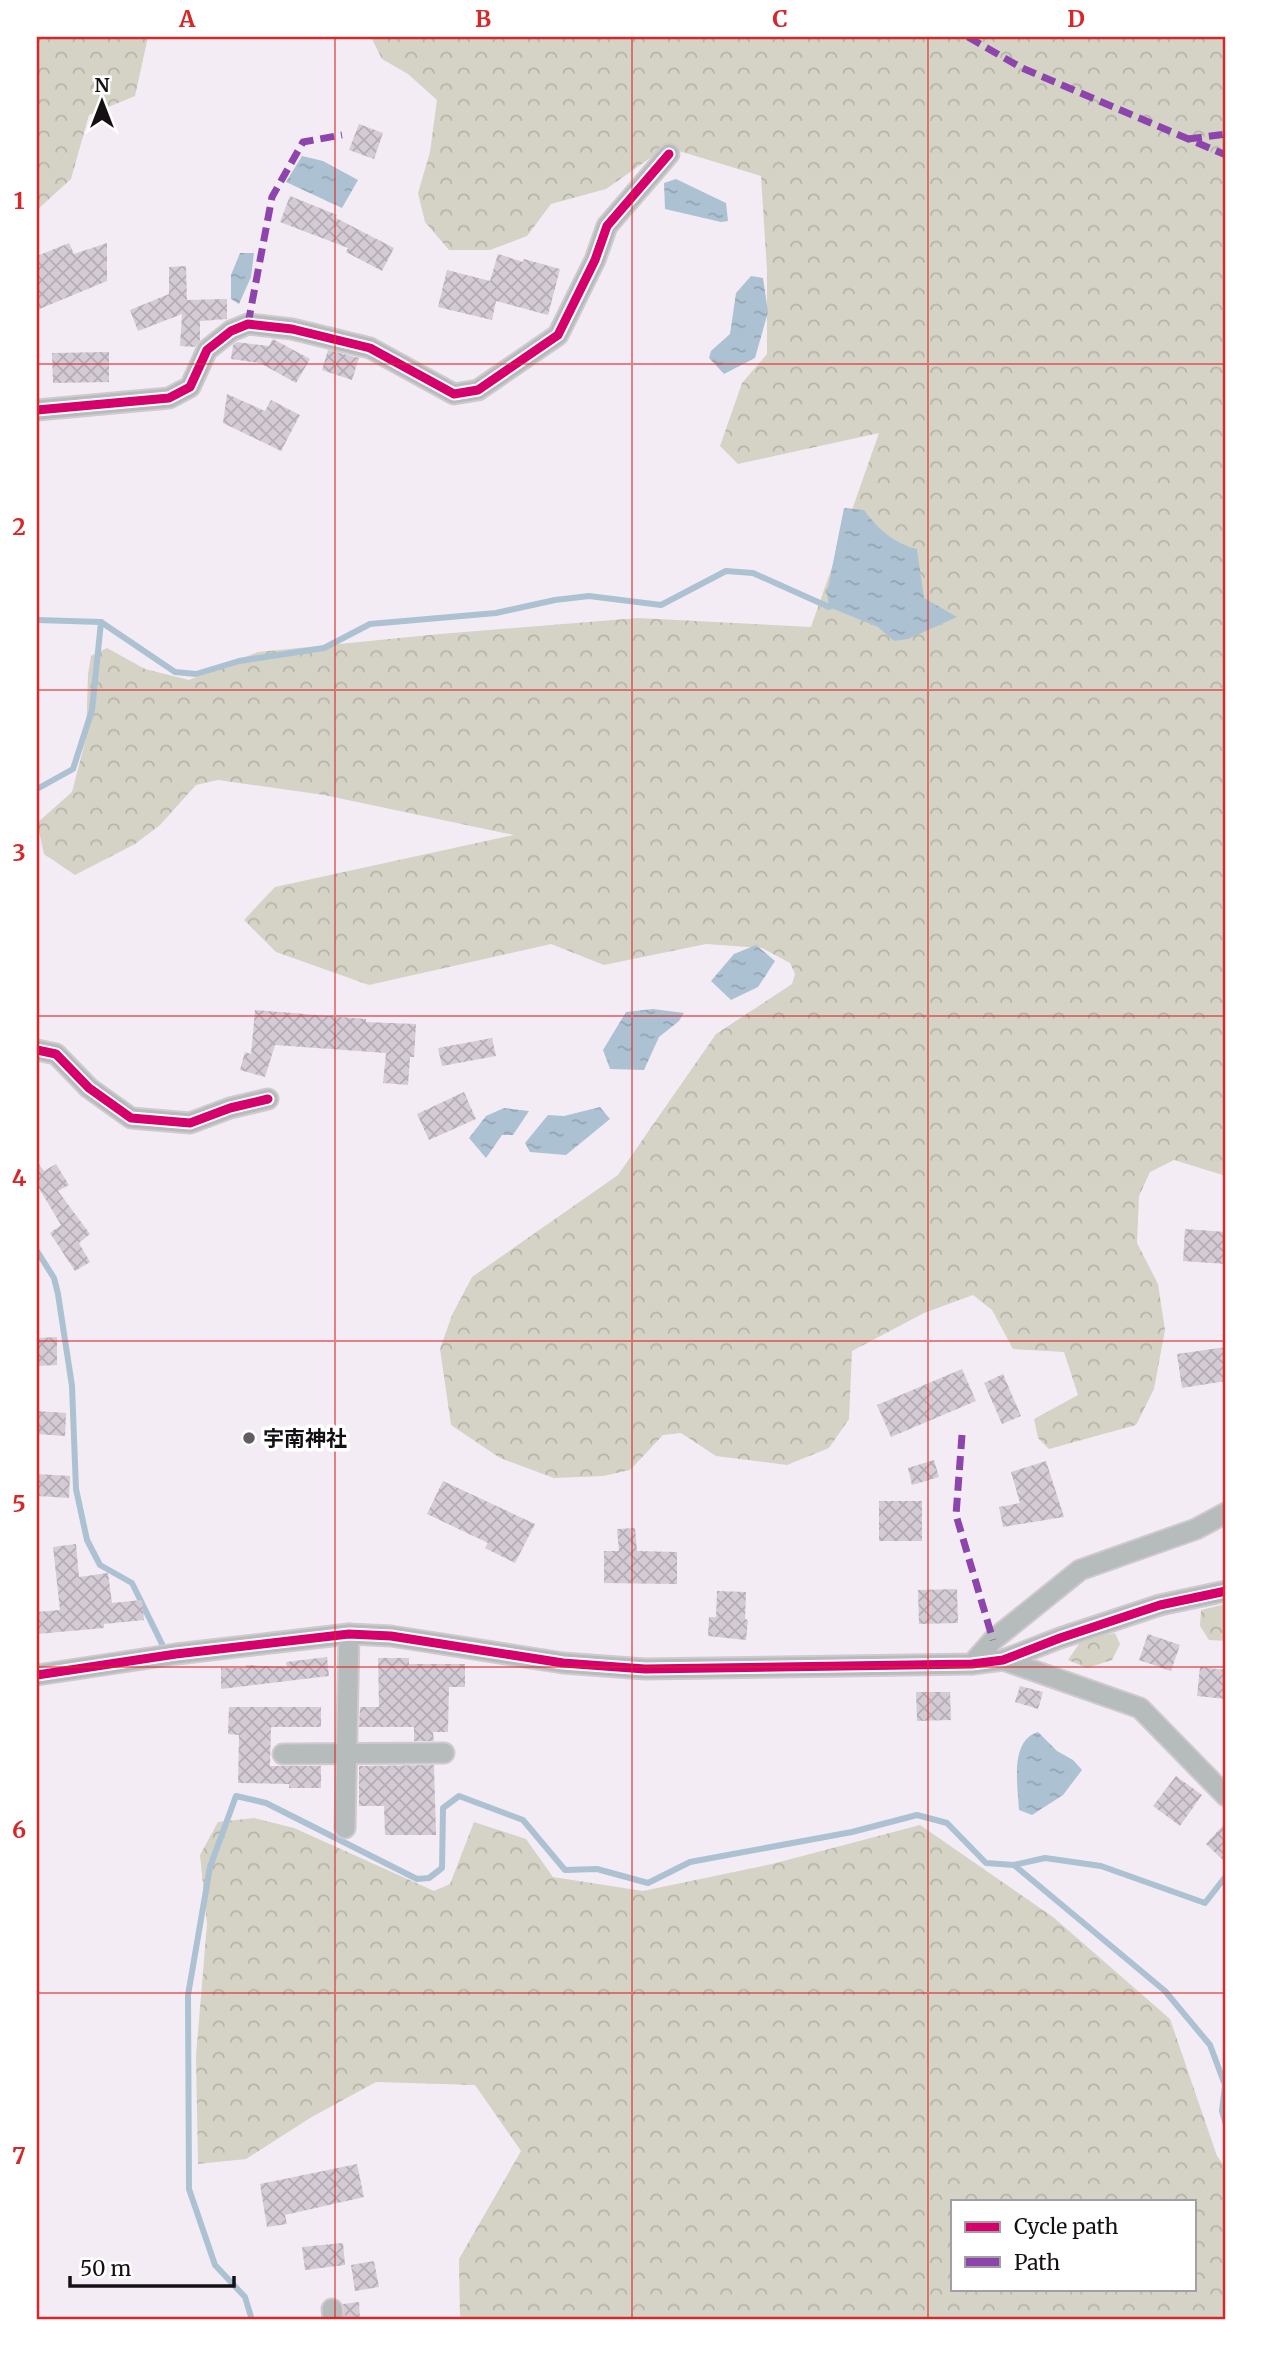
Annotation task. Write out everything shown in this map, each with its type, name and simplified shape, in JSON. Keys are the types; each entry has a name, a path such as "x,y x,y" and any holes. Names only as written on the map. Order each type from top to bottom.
{"street":[{"path":"37,410 169,398 190,387 207,350 231,331 248,324 292,329 370,348 454,394 478,390 558,335 595,260 607,226 669,154"},
{"path":"37,1049 56,1054 89,1088 131,1118 190,1123 230,1108 268,1099"},
{"path":"972,1664 993,1640 1080,1570 1196,1530 1226,1513"},
{"path":"37,1675 176,1654 349,1634 391,1636 563,1663 645,1669 972,1664 1003,1660 1160,1605 1226,1591"},
{"path":"345,1828 349,1634"},
{"path":"1003,1660 1140,1708 1226,1796"},
{"path":"284,1754 444,1753"}],"green space":[{"path":"37,37 148,37 135,96 89,115 71,179 37,210"},
{"path":"371,37 1226,37 1226,1176 1174,1160 1150,1172 1139,1196 1137,1243 1158,1284 1165,1330 1154,1389 1136,1425 1049,1449 1038,1438 1034,1419 1078,1395 1064,1352 1013,1349 992,1310 973,1295 924,1313 852,1351 849,1419 829,1448 787,1465 716,1456 681,1433 663,1435 630,1470 603,1476 554,1478 500,1458 451,1425 440,1349 452,1315 472,1277 618,1175 716,1034 792,984 795,974 790,963 762,948 706,944 604,965 551,944 369,985 276,952 244,920 275,887 514,835 324,795 218,780 196,785 160,825 135,844 75,875 44,854 37,823 72,792 86,738 91,656 107,648 145,669 189,680 258,652 440,634 638,618 811,627 879,433 738,464 720,446 742,383 767,354 767,270 761,176 666,147 606,189 551,204 527,236 490,250 449,250 425,222 418,193 430,152 437,100 408,74 382,59"},
{"path":"1226,1604 1226,1641 1209,1640 1200,1626 1201,1610"},
{"path":"1115,1633 1120,1644 1112,1660 1087,1668 1068,1660 1081,1641"},
{"path":"254,1818 294,1828 434,1891 450,1884 474,1822 526,1839 553,1877 643,1891 772,1864 920,1825 1053,1917 1170,2019 1217,2156 1226,2168 1226,2320 460,2320 459,2259 521,2151 475,2085 376,2082 310,2118 246,2159 198,2164 196,2056 207,1924 200,1855 218,1822"}],"water":[{"path":"302,156 323,161 358,180 342,208 286,182"},
{"path":"676,179 726,203 728,221 721,222 665,209 664,183"},
{"path":"240,253 254,253 251,277 239,304 231,299 231,275"},
{"path":"751,276 763,278 768,312 755,358 724,374 709,358 711,351 730,334 736,293"},
{"path":"844,508 864,510 887,534 917,549 924,598 957,617 908,639 894,641 878,627 829,607 827,593"},
{"path":"756,945 775,961 758,987 731,1000 711,981 734,954"},
{"path":"653,1009 684,1013 679,1021 659,1037 644,1070 610,1069 603,1050 626,1012"},
{"path":"600,1107 610,1119 566,1155 530,1152 525,1143 548,1115 564,1116"},
{"path":"504,1108 529,1111 513,1135 502,1135 486,1158 469,1138 486,1116"},
{"path":"1038,1732 1082,1770 1063,1795 1032,1815 1019,1810 1017,1765 1023,1745 1029,1737"}],"building":[{"path":"359,124 383,133 374,159 349,150"},
{"path":"290,196 337,215 336,218 394,248 382,271 346,252 348,248 280,222"},
{"path":"69,243 74,254 107,243 107,281 37,310 37,256"},
{"path":"498,254 560,269 548,315 496,301 492,320 438,307 447,270 490,281"},
{"path":"186,266 187,300 227,299 227,319 200,321 200,340 195,347 180,346 182,314 138,331 130,310 169,294 169,267"},
{"path":"273,339 310,359 296,383 260,363 231,359 233,345 237,342 269,346"},
{"path":"328,350 359,358 352,380 322,370"},
{"path":"109,352 109,382 53,383 52,353"},
{"path":"227,394 265,411 271,400 300,415 281,451 223,423"},
{"path":"255,1010 366,1019 366,1022 416,1024 414,1057 410,1057 408,1085 383,1083 386,1053 275,1045 265,1077 240,1070 245,1052 251,1054"},
{"path":"492,1038 496,1056 442,1066 438,1048"},
{"path":"464,1092 476,1119 429,1140 417,1114"},
{"path":"38,1163 44,1171 56,1164 69,1185 58,1191 90,1234 79,1243 90,1262 75,1271 50,1233 61,1225 37,1185"},
{"path":"1185,1229 1226,1232 1226,1264 1183,1261"},
{"path":"57,1337 57,1365 37,1366 37,1338"},
{"path":"1226,1347 1226,1381 1182,1388 1177,1354"},
{"path":"962,1369 976,1401 891,1437 877,1405"},
{"path":"1003,1374 1021,1416 1002,1424 984,1383"},
{"path":"37,1411 66,1413 65,1436 37,1434"},
{"path":"934,1460 939,1477 912,1485 908,1468"},
{"path":"1046,1461 1064,1517 1003,1527 999,1507 1020,1503 1011,1472"},
{"path":"37,1474 70,1476 69,1498 37,1496"},
{"path":"443,1481 535,1524 515,1563 485,1548 488,1543 427,1514"},
{"path":"879,1501 922,1501 922,1541 879,1541"},
{"path":"635,1528 637,1551 677,1552 677,1584 604,1583 604,1551 619,1551 617,1529"},
{"path":"76,1544 79,1577 108,1573 112,1603 142,1600 144,1620 104,1624 104,1628 37,1634 37,1612 60,1610 53,1547"},
{"path":"957,1589 958,1623 919,1624 918,1590"},
{"path":"717,1591 746,1592 746,1640 708,1636 709,1617 716,1617"},
{"path":"1148,1634 1180,1645 1171,1671 1139,1660"},
{"path":"327,1657 329,1676 221,1689 221,1668 246,1668 246,1665 287,1667 286,1662"},
{"path":"378,1658 409,1658 409,1664 465,1664 465,1687 449,1687 448,1732 433,1732 434,1741 414,1741 414,1727 359,1727 360,1707 379,1707"},
{"path":"1200,1667 1226,1670 1226,1699 1197,1696"},
{"path":"1020,1686 1043,1692 1038,1709 1015,1702"},
{"path":"916,1692 950,1692 951,1720 917,1721"},
{"path":"229,1707 321,1707 321,1727 271,1727 270,1766 321,1766 321,1788 238,1783 239,1735 228,1734"},
{"path":"434,1765 436,1835 385,1835 384,1806 359,1806 359,1766"},
{"path":"1176,1776 1202,1795 1180,1826 1153,1806"},
{"path":"1226,1822 1226,1863 1206,1844"},
{"path":"357,2164 364,2197 285,2215 287,2224 267,2227 260,2184"},
{"path":"343,2243 345,2265 305,2270 302,2247"},
{"path":"374,2261 379,2287 355,2291 351,2265"},
{"path":"359,2302 360,2320 345,2320 343,2304"}],"waterway":[{"path":"37,620 101,622 175,672 196,674 239,661 324,648 370,624 496,613 555,600 589,596 661,605 726,571 753,573 829,607"},
{"path":"37,789 73,769 92,710 101,622"},
{"path":"37,1251 54,1278 58,1294 72,1386 76,1489 87,1540 100,1565 132,1583 163,1646"},
{"path":"252,2320 245,2297 215,2265 189,2189 188,1995 210,1867 236,1796 266,1803 417,1879 429,1878 442,1868 443,1808 459,1796 523,1820 565,1870 597,1869 648,1883 690,1862 852,1832 917,1815 947,1823 986,1863 1014,1865 1165,1991 1210,2045 1225,2085 1222,2111 1226,2125"},
{"path":"1014,1865 1045,1858 1101,1866 1205,1903 1226,1876"}],"marked path":[{"path":"968,37 1022,68 1226,155"},
{"path":"1188,139 1226,134"},
{"path":"248,324 272,197 303,142 342,135"},
{"path":"962,1435 956,1515 993,1640"}],"cycle path":[{"path":"37,410 169,398 190,387 207,350 231,331 248,324 292,329 370,348 454,394 478,390 558,335 595,260 607,226 669,154"},
{"path":"37,1050 56,1054 89,1088 131,1118 190,1123 230,1108 268,1099"},
{"path":"37,1675 176,1654 349,1634 391,1636 563,1663 645,1669 972,1664 1003,1660 1160,1605 1226,1591"}],"place":[{"name":"宇南神社","path":"249,1438"}]}
